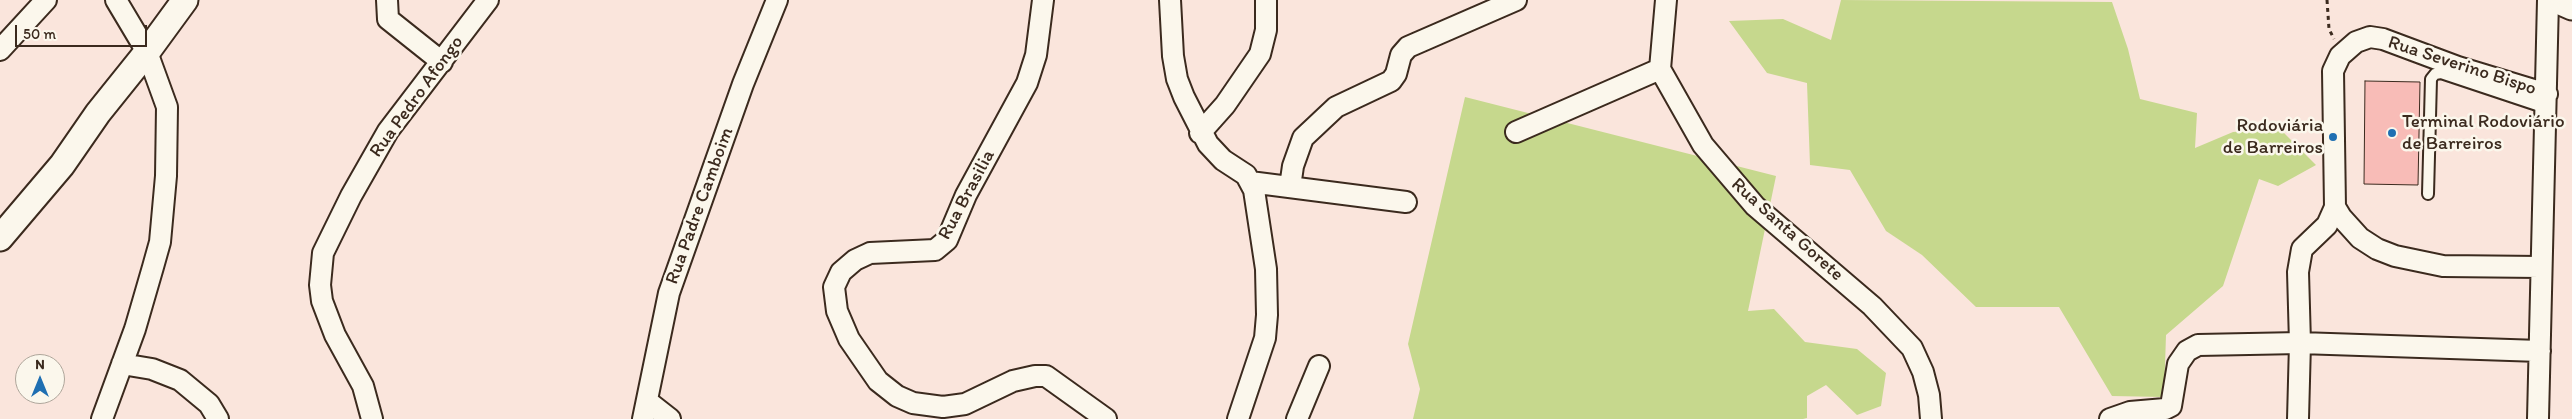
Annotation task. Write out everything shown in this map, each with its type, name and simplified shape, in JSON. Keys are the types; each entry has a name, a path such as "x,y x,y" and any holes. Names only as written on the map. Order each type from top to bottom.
{"street":[{"path":"0,50 46,0"},
{"path":"102,419 144,302 160,242 166,176 167,107 147,52 116,0"},
{"path":"0,238 62,165 98,113 147,52 185,0"},
{"path":"387,0 388,19 442,62"},
{"name":"Rua Pedro Afongo","path":"372,419 363,386 335,335 322,301 320,285 324,253 351,196 388,131 488,0"},
{"name":"Rua Padre Camboim","path":"645,410 669,293 743,84 777,0"},
{"name":"Rua Brasilia","path":"1043,0 1036,55 1027,83 966,195 946,240 935,250 870,253 855,260 841,272 834,287 837,311 849,339 878,381 897,396 914,403 943,407 965,404 1013,381 1040,376 1054,381 1106,419"},
{"path":"1170,0 1177,79 1200,133 1214,152 1246,175 1254,190 1259,236 1266,268 1268,315 1265,338 1238,419"},
{"path":"1200,133 1225,105 1260,54 1266,30 1266,0"},
{"path":"1290,187 1293,166 1303,138 1336,107 1391,81 1396,74 1401,55 1408,47 1516,0"},
{"path":"1516,132 1660,70 1666,0"},
{"path":"2538,419 2540,267 2547,101 2548,0"},
{"path":"2556,0 2572,7"},
{"name":"Rua Severino Bispo","path":"2340,56 2356,42 2370,37 2383,39 2547,101"},
{"path":"2298,419 2300,343 2298,272 2300,257 2307,243 2327,225 2335,207 2333,71 2340,56"},
{"name":"Rua Santa Gorete","path":"1660,70 1703,145 1732,181 1799,245 1872,306 1912,348 1923,372 1929,395 1931,419"},
{"path":"1250,182 1406,202"},
{"path":"2335,207 2341,217 2360,238 2396,256 2443,266 2540,267"},
{"path":"2110,419 2120,414 2167,409 2171,406 2178,364 2182,355 2192,347 2208,344 2300,343 2540,351"},
{"path":"122,364 152,369 180,380 209,404 218,419"},
{"path":"1297,419 1319,366"},
{"path":"1918,419 1929,395"},
{"path":"645,410 670,419"}],"lane":[{"path":"2428,194 2431,79 2435,74 2440,73 2547,101"}],"path":[{"path":"2327,0 2329,29 2340,56"}],"green space":[{"path":"1841,0 2112,2 2128,49 2140,99 2197,113 2195,148 2233,132 2280,129 2316,165 2278,186 2259,179 2223,286 2166,335 2164,397 2112,396 2059,307 1976,307 1922,255 1886,231 1850,170 1810,165 1807,83 1767,73 1729,21 1783,19 1831,40"},
{"path":"1465,97 1776,176 1748,311 1774,309 1805,342 1857,349 1886,373 1881,406 1857,415 1826,385 1807,396 1807,418 1803,419 1413,419 1420,389 1408,344"},
{"path":"2164,397 2162,419 2146,419"}],"building":[{"name":"Terminal Rodoviário de Barreiros","path":"2365,81 2420,82 2418,185 2364,184"}],"place":[{"name":"Terminal Rodoviário de Barreiros","path":"2392,133"},
{"name":"Rodoviária de Barreiros","path":"2333,137"}]}
